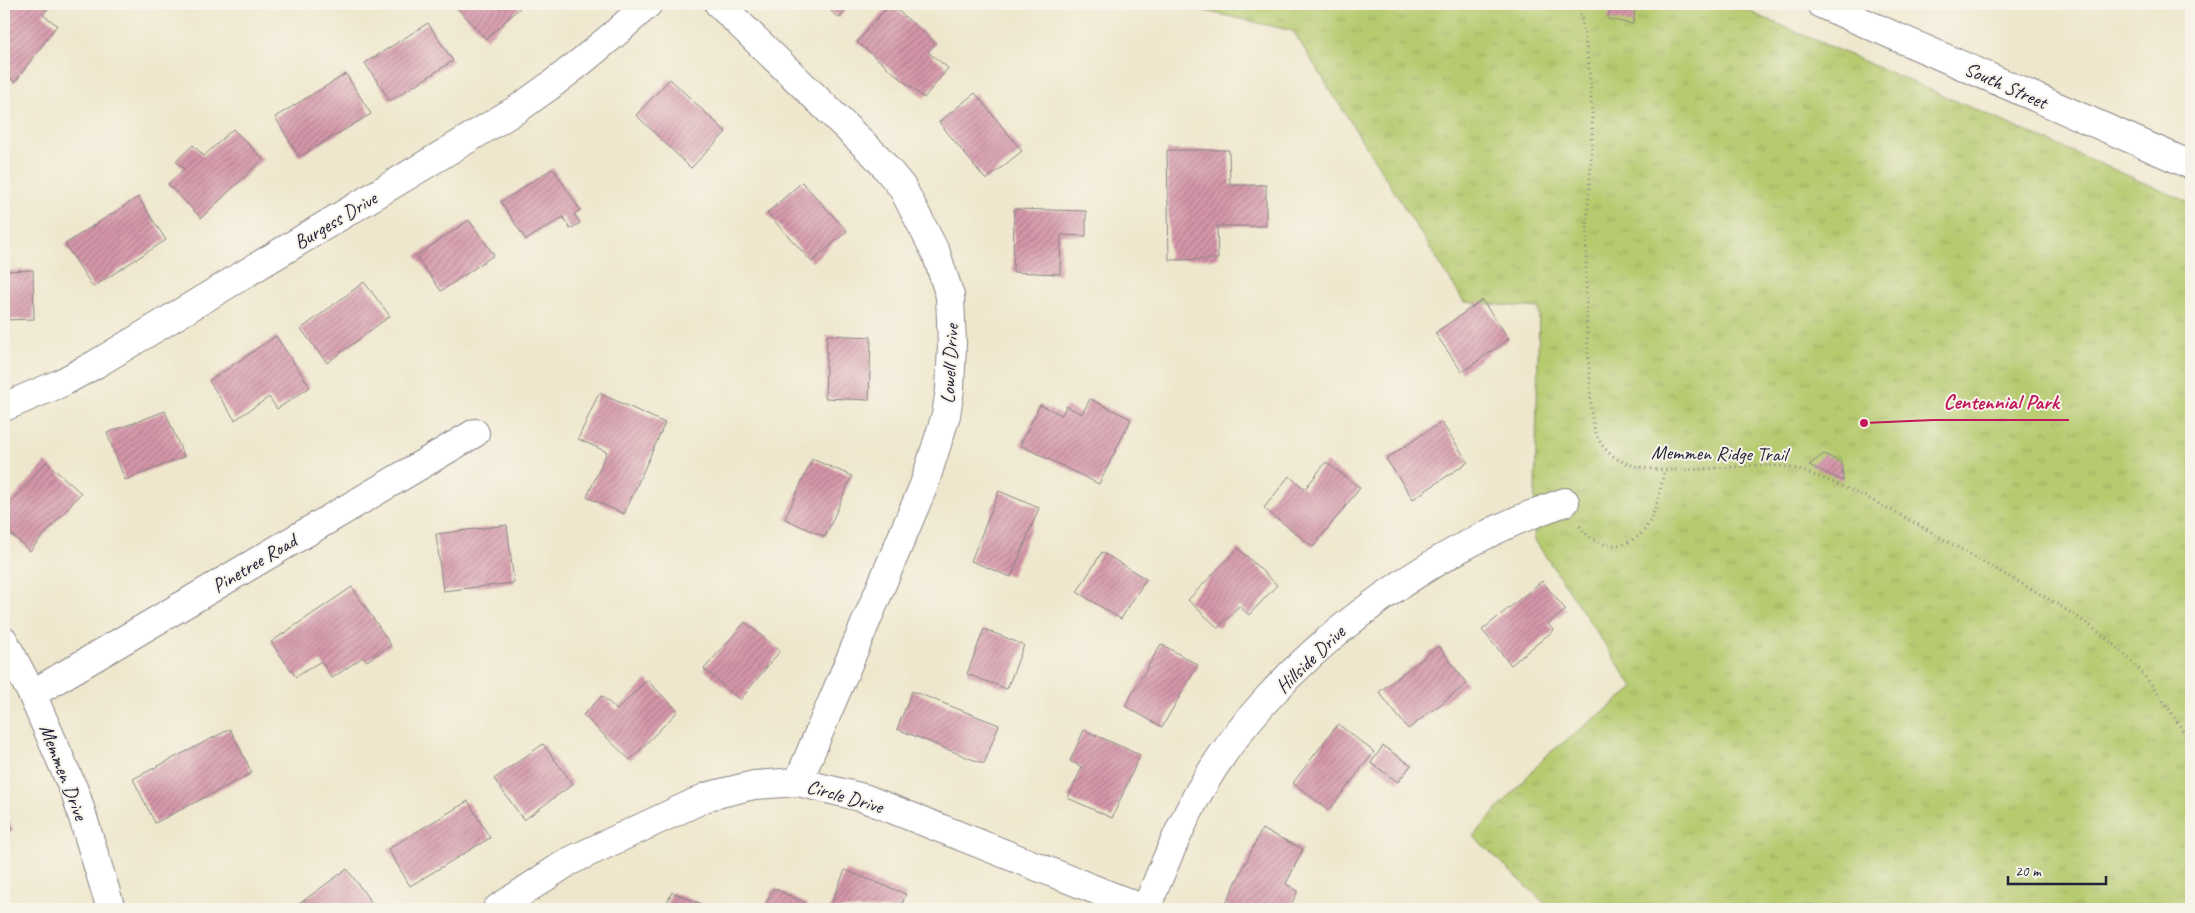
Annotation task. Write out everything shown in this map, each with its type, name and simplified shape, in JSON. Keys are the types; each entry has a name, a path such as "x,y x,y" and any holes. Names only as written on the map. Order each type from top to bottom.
{"street":[{"name":"Burgess Drive","path":"4,407 61,383 96,364 519,108 555,83 621,29 648,4"},
{"name":"Lowell Drive","path":"719,4 878,158 902,187 936,253 950,296 952,345 950,389 946,414 938,443 924,485 798,782"},
{"name":"South Street","path":"1821,4 2191,165"},
{"name":"Pinetree Road","path":"32,694 475,433"},
{"name":"Hillside Drive","path":"1145,909 1174,840 1200,791 1232,741 1307,658 1354,617 1388,592 1424,570 1500,526 1565,502"},
{"name":"Memmen Drive","path":"4,641 32,694 76,795 111,909"},
{"name":"Circle Drive","path":"498,909 568,862 709,796 754,785 798,782 864,798 1145,909"}],"path":[{"name":"Memmen Ridge Trail","path":"1578,4 1590,84 1592,119 1586,233 1586,337 1593,427 1603,447 1618,459 1638,466 1664,471 1768,466 1793,468 1842,486 1899,514 2084,621 2124,654 2175,717 2191,745"},
{"path":"1565,502 1582,529 1597,543 1613,547 1632,540 1644,529 1655,510 1664,471"},
{"path":"2183,909 2191,897"}],"green space":[{"path":"1175,4 1732,4 2191,203 2191,909 1551,909 1473,836 1547,755 1634,688 1534,539 1539,308 1464,302 1293,31"}],"building":[{"path":"4,4 51,4 43,15 57,25 15,82 4,74"},
{"path":"454,4 524,4 486,39"},
{"path":"823,4 851,4 839,18"},
{"path":"890,4 936,43 928,52 948,68 924,98 857,42"},
{"path":"1611,4 1636,4 1633,24 1608,19"},
{"path":"428,23 453,61 390,101 365,63"},
{"path":"346,74 371,114 299,157 275,117"},
{"path":"670,79 726,132 691,168 636,115"},
{"path":"975,93 1022,151 986,180 939,122"},
{"path":"233,129 263,159 201,218 168,184 184,169 176,161 193,145 204,156"},
{"path":"1167,150 1229,150 1230,185 1266,185 1266,226 1217,226 1218,259 1169,260"},
{"path":"553,168 580,210 574,214 580,223 570,229 563,217 526,240 501,202"},
{"path":"802,182 847,231 812,262 767,213"},
{"path":"138,197 166,240 93,287 65,244"},
{"path":"1014,209 1086,211 1086,236 1061,235 1060,274 1013,272"},
{"path":"469,220 494,255 441,291 416,256"},
{"path":"33,270 34,319 4,320 4,271"},
{"path":"364,282 390,316 327,363 301,329"},
{"path":"1482,300 1509,339 1462,372 1435,333"},
{"path":"827,335 871,337 869,400 825,398"},
{"path":"276,336 310,387 277,409 269,397 235,420 209,381"},
{"path":"599,393 665,423 624,514 587,497 607,452 578,439"},
{"path":"1090,399 1131,419 1099,484 1020,445 1040,405 1062,415 1066,406 1082,414"},
{"path":"165,411 184,457 125,480 107,433"},
{"path":"1441,422 1468,462 1413,499 1386,459"},
{"path":"1824,454 1842,463 1843,481 1809,465"},
{"path":"812,459 852,476 825,537 785,519"},
{"path":"46,462 81,493 30,551 4,528 4,509"},
{"path":"1326,462 1360,488 1313,547 1264,508 1289,476 1305,489"},
{"path":"999,491 1039,508 1011,577 971,561"},
{"path":"507,525 514,583 443,591 436,534"},
{"path":"1238,548 1277,585 1249,615 1239,606 1218,628 1188,600"},
{"path":"1102,552 1146,579 1121,619 1077,592"},
{"path":"1542,581 1566,610 1548,624 1554,630 1511,665 1482,630"},
{"path":"352,587 391,645 367,661 363,657 332,678 321,661 296,677 271,642"},
{"path":"745,622 780,651 740,700 704,669"},
{"path":"984,629 1024,645 1007,689 967,674"},
{"path":"1161,644 1198,665 1162,727 1125,706"},
{"path":"1439,646 1467,684 1408,729 1379,692"},
{"path":"647,680 678,711 630,760 583,715 602,696 617,710"},
{"path":"912,691 999,725 984,764 897,729"},
{"path":"1338,724 1374,752 1329,810 1293,783"},
{"path":"230,729 252,773 155,823 133,779"},
{"path":"1084,730 1140,755 1112,818 1068,798 1082,767 1070,761"},
{"path":"543,744 573,784 524,820 494,779"},
{"path":"1383,746 1411,765 1398,782 1371,763"},
{"path":"468,801 490,838 410,886 388,849"},
{"path":"4,808 13,830 4,834"},
{"path":"1262,829 1303,849 1286,884 1298,891 1289,909 1234,909 1225,905"},
{"path":"347,869 373,905 368,909 292,909"},
{"path":"845,870 906,894 900,909 829,909"},
{"path":"774,888 807,904 805,909 763,909"},
{"path":"672,892 714,909 664,909"}],"place":[{"name":"Centennial Park","path":"1864,423"}]}
